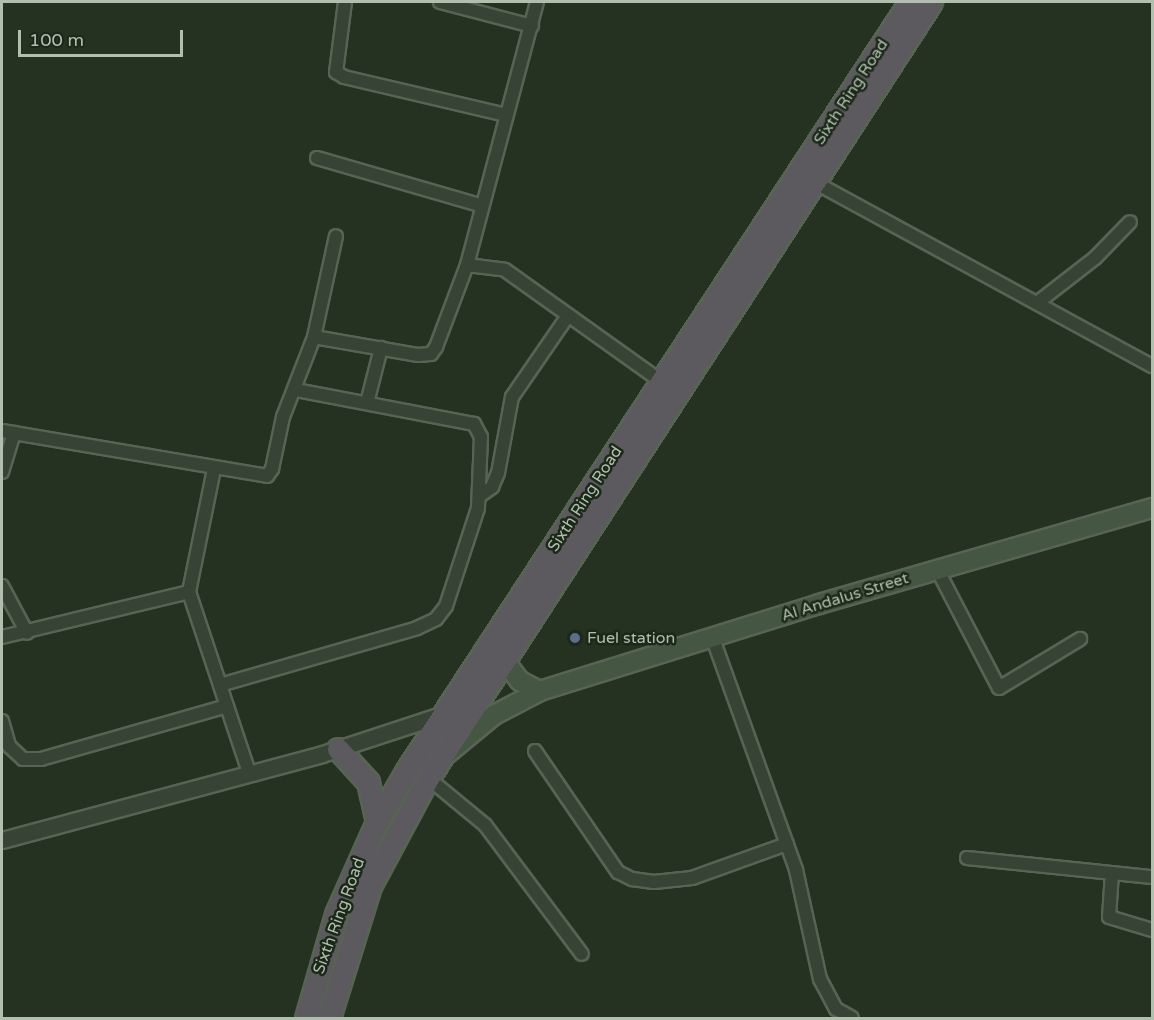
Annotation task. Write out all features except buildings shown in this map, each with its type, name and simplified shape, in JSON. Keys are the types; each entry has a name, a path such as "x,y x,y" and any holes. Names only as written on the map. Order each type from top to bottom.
{"highway":[{"name":"Sixth Ring Road","path":"329,1018 352,935 370,886 428,777 447,753 504,660 816,183 826,150 910,2"},
{"name":"Sixth Ring Road","path":"306,1018 336,914 377,822 444,714 662,382 931,2"},
{"path":"338,749 368,782 377,822"}],"main road":[{"name":"Al Andalus Street","path":"447,753 494,715 540,692 937,570 1152,508"},
{"path":"504,660 520,681 540,692"}],"street":[{"path":"345,2 336,72 344,77 506,115"},
{"path":"440,2 532,26"},
{"path":"314,337 418,355 431,354 467,265 480,205 537,2"},
{"path":"317,158 480,205"},
{"path":"816,183 1152,366"},
{"path":"1037,303 1095,258 1130,222"},
{"path":"2,472 8,432 256,477 270,473 283,417 296,390 314,337 336,236"},
{"path":"467,265 505,270 567,317 662,382"},
{"path":"481,495 492,487 498,473 512,397 567,317"},
{"path":"367,403 381,348"},
{"path":"220,685 417,628 436,619 446,606 481,495 481,437 474,424 296,390"},
{"path":"214,469 189,592 249,771"},
{"path":"937,570 999,688 1080,639"},
{"path":"2,586 27,633"},
{"path":"2,639 189,592"},
{"path":"713,639 787,844 820,979 831,1003 852,1018"},
{"path":"2,721 9,746 23,759 41,759 227,706"},
{"path":"2,840 249,771 338,749 444,714"},
{"path":"535,751 618,872 632,879 654,882 692,878 787,844"},
{"path":"428,777 485,825 582,954"},
{"path":"967,858 1152,877"},
{"path":"1112,873 1108,917 1152,930"}],"place":[{"name":"Fuel station","path":"575,638"}]}
